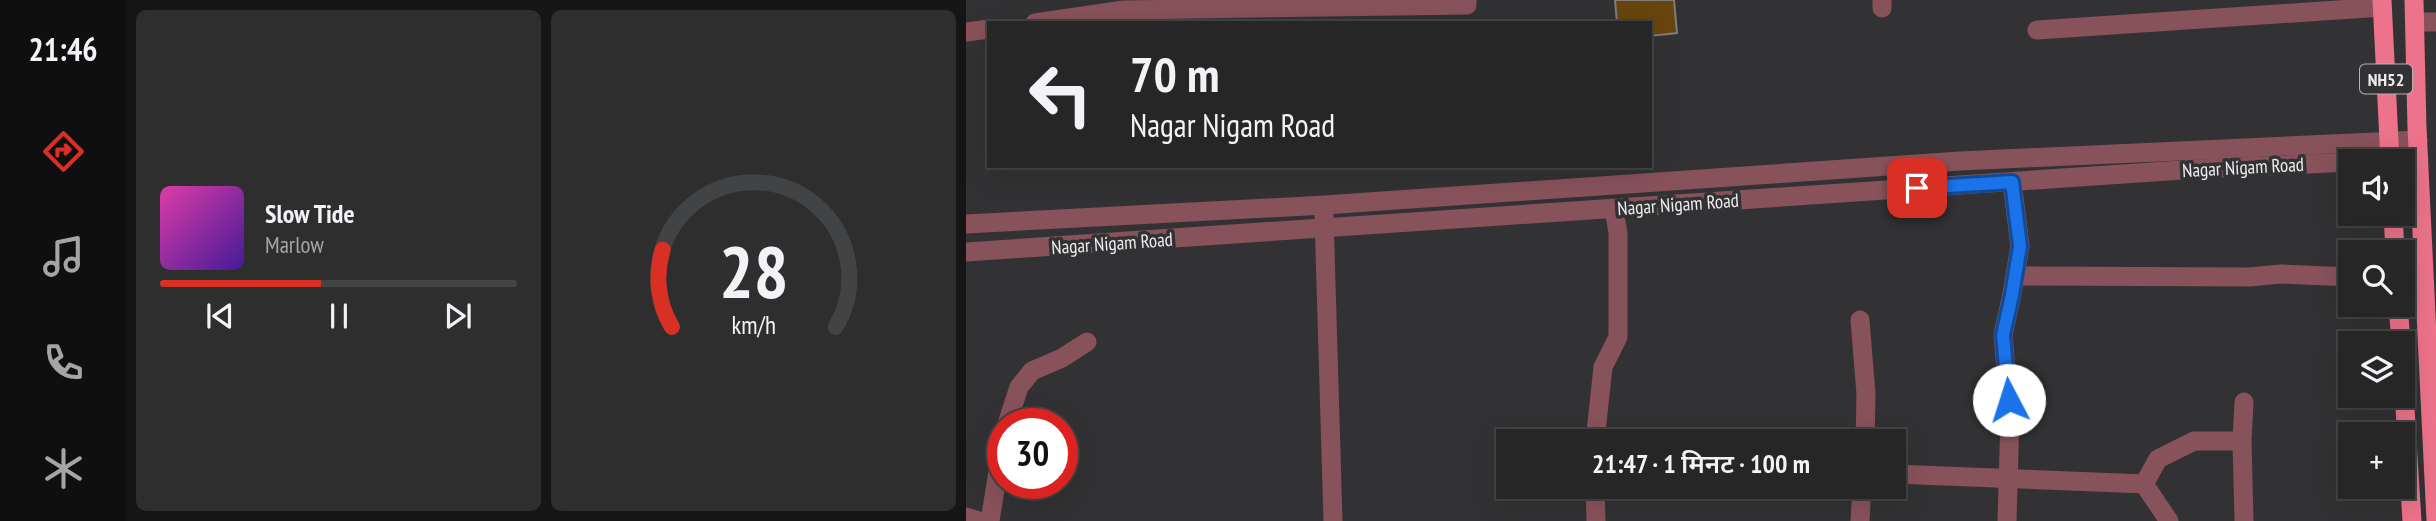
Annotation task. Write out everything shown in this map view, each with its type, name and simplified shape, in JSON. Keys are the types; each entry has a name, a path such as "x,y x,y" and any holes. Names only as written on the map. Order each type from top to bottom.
{"highway":[{"name":"NH52","path":"2414,0 2418,150 2432,373 2436,521"},
{"name":"NH52","path":"2382,4 2389,149"},
{"path":"2405,408 2412,521"}],"street":[{"path":"1045,21 1124,5 1467,5 1468,0"},
{"path":"2037,30 2382,4"},
{"path":"2415,22 2436,22"},
{"path":"966,32 987,29"},
{"name":"Nagar Nigam Road","path":"966,224 1325,205 1960,161 2338,155"},
{"name":"Nagar Nigam Road","path":"966,252 2338,158"},
{"path":"2007,521 2010,415 2003,335 2020,246 2012,182"},
{"path":"1325,205 1323,229 1333,521"},
{"path":"1596,429 1603,367 1618,337 1618,233 1614,209"},
{"path":"2015,276 2249,277 2281,274 2338,276"},
{"path":"1860,320 1866,394 1865,429"},
{"path":"1012,408 1018,387 1032,371 1062,358 1087,342"},
{"path":"2244,402 2244,521"},
{"path":"2144,484 2158,459 2194,441 2242,441"},
{"path":"1906,475 2144,484"},
{"path":"2144,484 2169,521"},
{"path":"990,521 994,499"},
{"path":"1595,499 1596,521"},
{"path":"1860,521 1862,499"},
{"path":"966,517 979,521"}],"building":[{"path":"1615,0 1674,0 1677,33 1652,36 1652,21 1617,21"}],"route":[{"path":"1917,188 2012,182 2020,246 2003,335 2009,400"}]}
